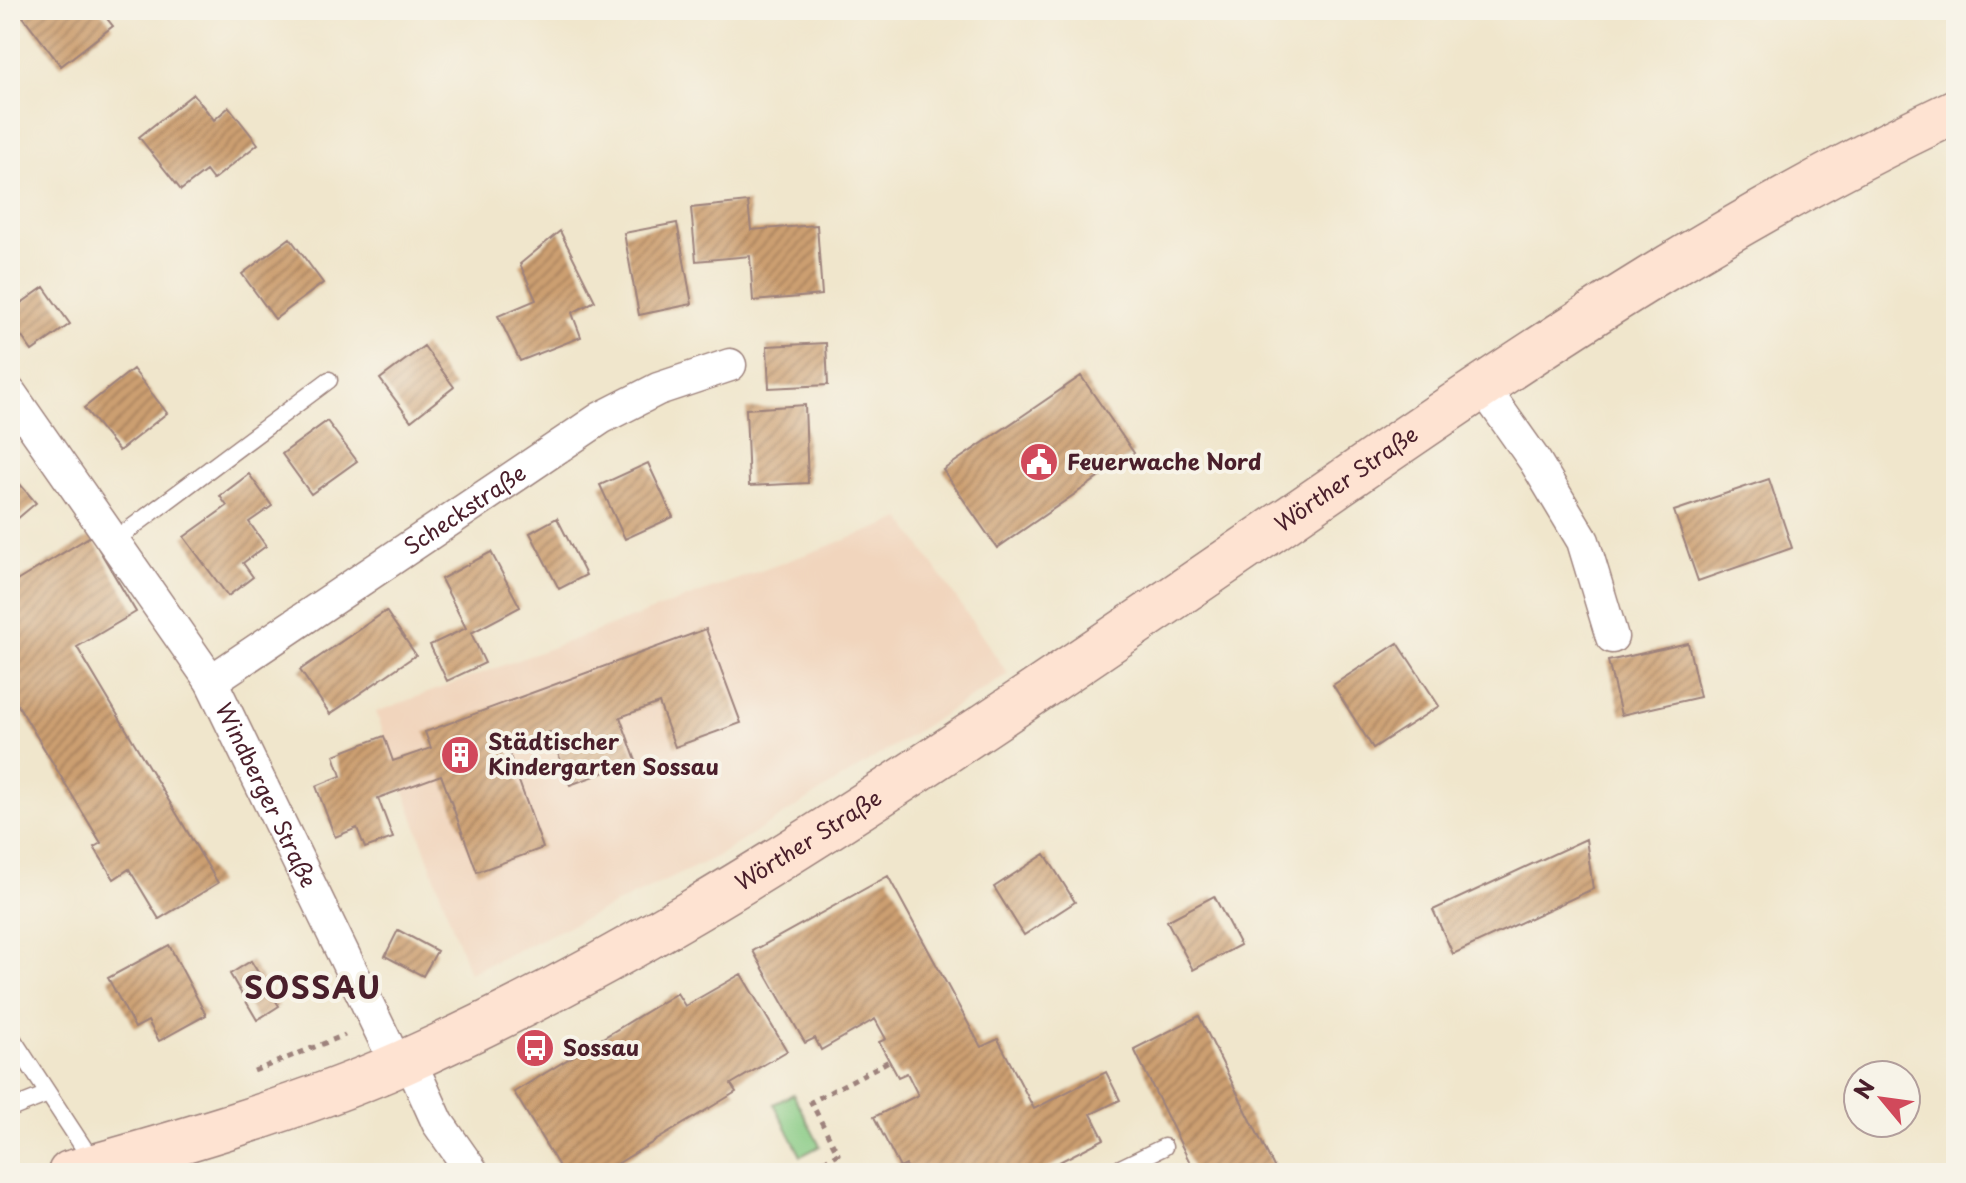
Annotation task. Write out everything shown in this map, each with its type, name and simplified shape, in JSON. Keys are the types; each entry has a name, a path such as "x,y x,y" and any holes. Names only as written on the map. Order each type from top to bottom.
{"street":[{"name":"Wörther Straße","path":"83,1170 292,1104 403,1062 605,962 699,909 838,823 1076,665 1482,386 1605,306 1765,211 1897,138 1956,111"},
{"name":"Scheckstraße","path":"211,681 601,418 658,389 730,365"},
{"path":"1482,386 1535,461 1583,541 1612,637"},
{"name":"Windberger Straße","path":"10,393 211,681 376,1022 438,1123 473,1173"}],"lane":[{"path":"115,540 329,380"},
{"path":"10,1035 48,1094 83,1170"},
{"path":"10,1109 48,1094"},
{"path":"1110,1173 1164,1147"}],"path":[{"path":"252,1072 376,1022"},
{"path":"802,1173 838,1154 811,1102 889,1061"}],"shaded area":[{"path":"902,519 1008,674 718,856 469,973 376,712"}],"green space":[{"path":"793,1094 820,1146 801,1156 774,1104"}],"building":[{"path":"18,10 100,10 113,26 61,66"},
{"path":"193,94 214,120 229,107 258,144 213,180 206,171 181,190 139,137"},
{"path":"748,202 751,230 817,225 822,295 753,301 750,256 696,261 691,208"},
{"path":"677,223 692,304 639,315 624,233"},
{"path":"560,231 595,301 572,313 581,337 520,361 498,316 536,300 520,264"},
{"path":"290,238 323,283 275,319 242,274"},
{"path":"44,287 70,324 32,351 10,320 10,311"},
{"path":"826,343 828,385 769,388 767,346"},
{"path":"424,346 454,387 411,421 380,379"},
{"path":"133,369 167,413 119,451 84,408"},
{"name":"Feuerwache Nord","path":"1081,376 1134,453 997,548 943,470"},
{"path":"805,405 808,483 749,486 746,409"},
{"path":"327,421 357,461 311,494 282,454"},
{"path":"648,463 673,517 625,539 600,485"},
{"path":"249,474 272,506 249,522 266,546 243,563 253,577 228,596 184,537 227,506 220,496"},
{"path":"13,476 36,503 10,525 10,479"},
{"path":"1769,479 1792,548 1698,581 1674,511"},
{"path":"557,518 586,575 559,589 530,533"},
{"path":"91,536 136,612 77,647 218,883 159,919 129,869 114,879 94,847 101,843 10,692 10,585"},
{"path":"491,552 520,607 471,633 485,663 447,681 430,645 466,628 441,579"},
{"path":"386,611 416,655 330,714 300,670"},
{"name":"Städtischer Kindergarten Sossau","path":"706,629 741,723 675,747 659,703 620,717 636,761 570,785 550,732 507,748 543,848 477,872 441,775 378,798 393,838 365,848 357,828 335,837 316,786 341,776 334,755 384,736 393,761 431,748 425,732"},
{"path":"1398,643 1439,706 1373,748 1333,685"},
{"path":"1688,643 1700,697 1621,715 1608,661"},
{"path":"1586,839 1593,889 1453,954 1433,910"},
{"path":"1045,854 1075,902 1024,935 994,887"},
{"path":"888,876 981,1047 998,1039 1034,1109 1106,1072 1120,1100 1091,1114 1104,1139 1038,1173 910,1173 906,1165 900,1168 874,1117 918,1095 907,1073 898,1077 879,1042 886,1039 875,1019 821,1050 815,1038 805,1043 753,951"},
{"path":"1214,896 1240,945 1193,970 1167,921"},
{"path":"398,930 437,951 423,976 385,956"},
{"path":"169,945 206,1015 159,1041 148,1021 135,1028 108,978"},
{"path":"251,961 279,1006 257,1020 230,974"},
{"path":"741,974 787,1051 731,1084 736,1092 602,1173 563,1173 514,1092 677,993 685,1006"},
{"path":"1199,1016 1277,1173 1195,1173 1134,1049"}],"place":[{"name":"Feuerwache Nord","path":"1039,462"},
{"name":"Städtischer Kindergarten Sossau","path":"460,755"},
{"name":"Sossau","path":"535,1048"}],"district":[{"name":"SOSSAU","path":"313,989"}]}
